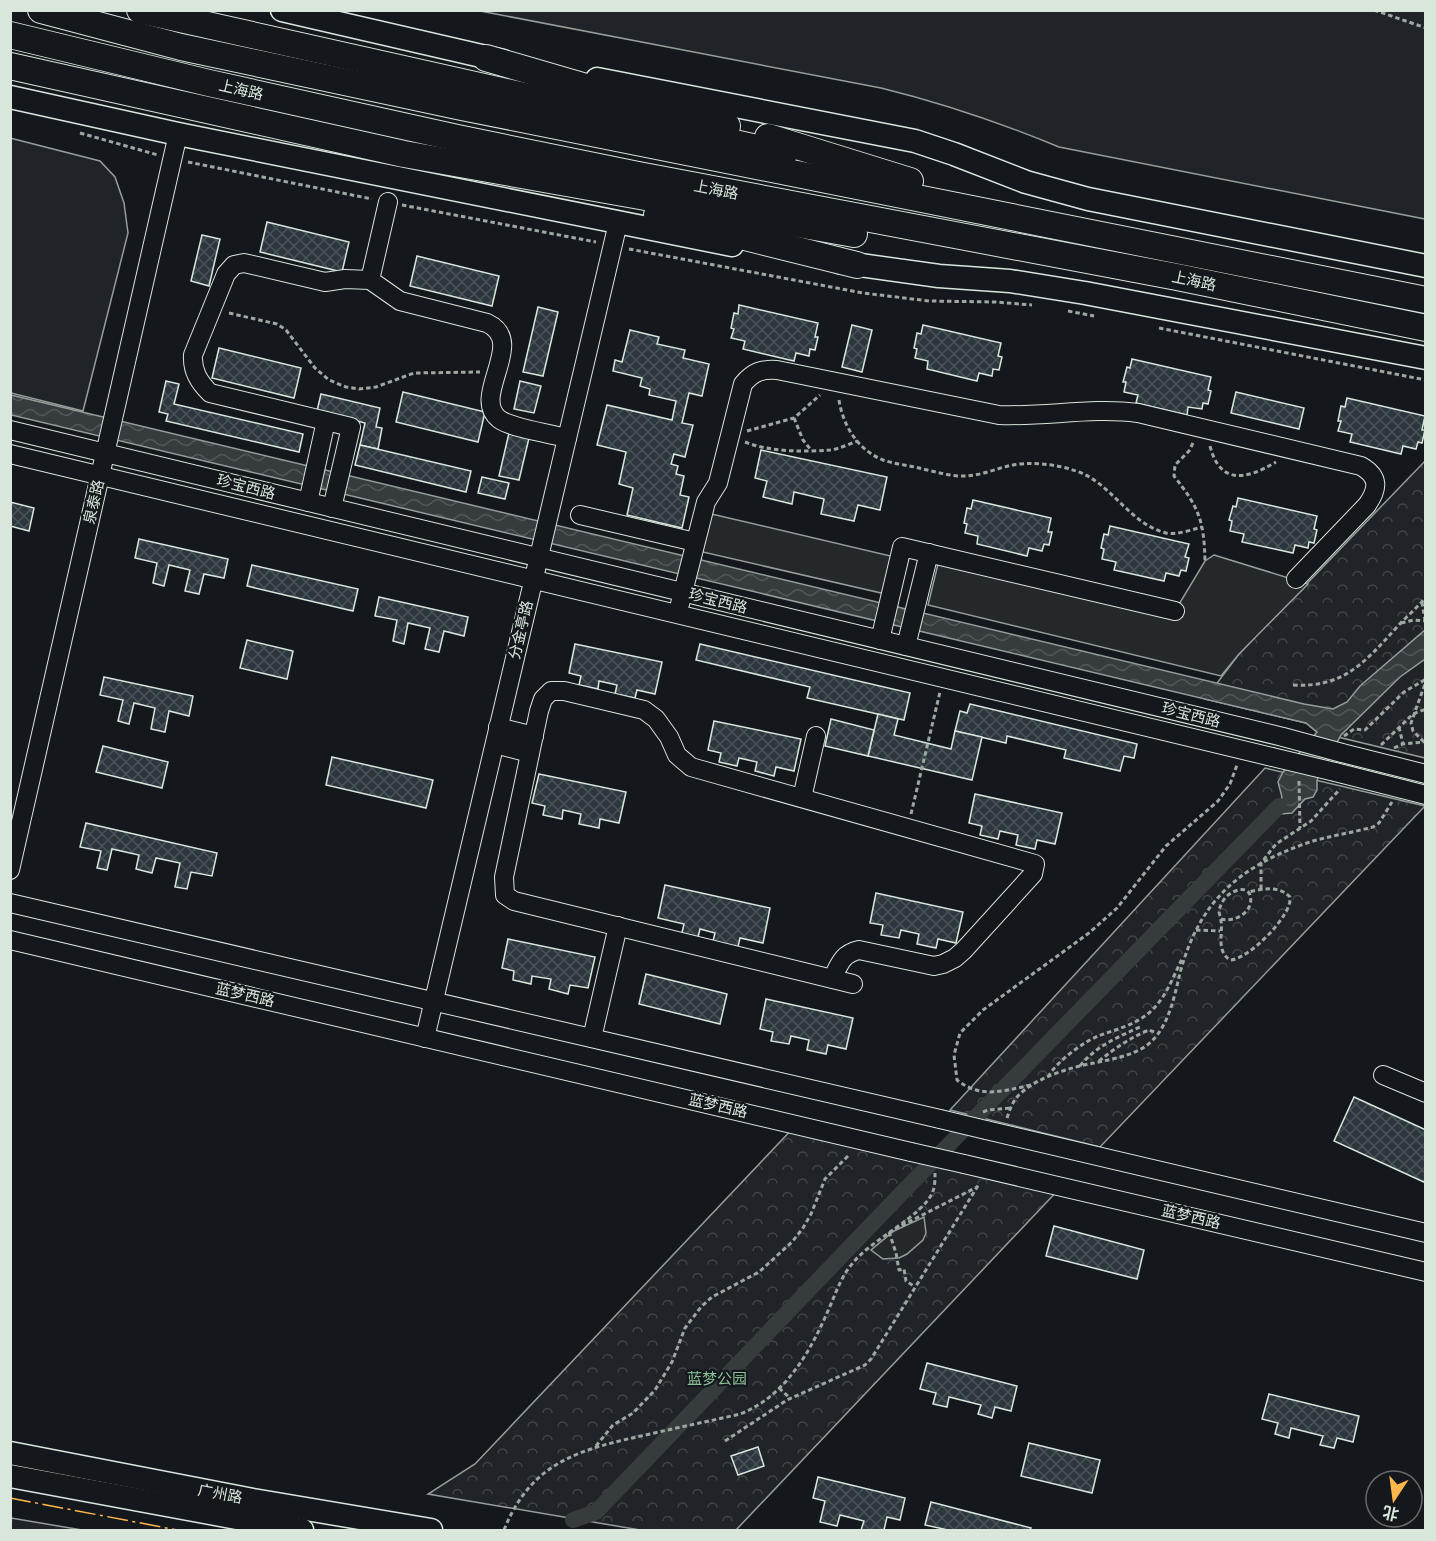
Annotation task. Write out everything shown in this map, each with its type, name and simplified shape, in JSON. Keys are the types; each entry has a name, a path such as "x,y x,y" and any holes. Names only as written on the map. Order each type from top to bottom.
{"highway":[{"name":"上海路","path":"41,10 181,47 450,105 1425,300"},
{"path":"140,10 1012,205 1056,226"},
{"name":"上海路","path":"10,35 208,83 457,138 638,175 1177,277 1425,328"},
{"path":"486,58 748,131 888,176"},
{"path":"10,66 404,154 521,185 686,222 856,265"},
{"path":"404,154 869,237 934,245 1062,255"}],"main road":[{"path":"282,10 486,58 915,141 1026,182 1088,199 1425,266"},
{"name":"上海路","path":"10,96 178,134 732,245 856,265 939,276 1010,281 1075,291 1425,358"},
{"name":"广州路","path":"10,1453 253,1500 431,1530"},
{"name":"广州路","path":"10,1476 302,1530"}],"street":[{"name":"泉泰路","path":"10,870 178,134"},
{"path":"370,280 388,202"},
{"name":"分金亭路","path":"425,1038 618,223"},
{"path":"332,508 351,427 210,393 192,368 193,356 226,274 234,266 244,264 325,282 345,279 370,280 400,301 496,327 502,346 491,407 498,418 507,423 567,438"},
{"path":"678,614 706,502 718,483 743,384 751,375 763,369 999,416 1118,411 1361,466 1371,472 1375,482 1374,495 1367,505 1296,579"},
{"path":"308,502 326,421"},
{"name":"珍宝西路","path":"10,430 1283,737 1341,748 1367,759 1425,774"},
{"name":"珍宝西路","path":"10,454 1425,795"},
{"path":"580,515 695,542"},
{"path":"880,640 902,547 1175,611"},
{"path":"906,646 929,553"},
{"path":"832,979 848,953 859,950 934,966 955,958 1033,874 1035,864 691,767 677,755 669,737 656,719 644,710 564,691 550,691 543,699 532,744 504,877 505,895 514,901 618,926 832,979 853,984"},
{"path":"496,736 532,744"},
{"path":"802,798 816,736"},
{"path":"10,903 940,1119 988,1128 1425,1233"},
{"path":"592,1038 618,926"},
{"name":"蓝梦西路","path":"10,940 1425,1272"},
{"path":"1383,1075 1425,1094"}],"path":[{"path":"1374,10 1425,28"},
{"path":"212,309 277,324 286,330 315,368 329,380 346,387 359,389 376,387 414,373 497,372"},
{"path":"730,434 750,431 794,418 833,382"},
{"path":"833,382 841,414 847,427 869,452 884,460 959,476 983,474 1010,465 1045,464 1075,470 1092,477 1135,516 1153,527 1167,533 1202,527"},
{"path":"794,418 803,440 811,450"},
{"path":"1203,429 1214,460 1222,471 1232,477 1248,475 1268,467 1295,451"},
{"path":"1203,429 1190,451 1175,465 1174,476 1194,502 1204,537 1205,561"},
{"path":"730,434 754,445 811,450 832,450 858,441"},
{"path":"1293,685 1310,686 1325,683 1356,669 1425,597"},
{"path":"1401,623 1414,620 1425,621 1422,602"},
{"path":"908,828 943,678"},
{"path":"1424,742 1413,731 1411,723 1425,680"},
{"path":"1341,748 1344,736 1354,729 1365,730 1404,692 1425,680"},
{"path":"1367,759 1413,714 1425,709"},
{"path":"1399,727 1403,744"},
{"path":"1034,1084 990,1092 974,1091 957,1080 954,1055 960,1033 983,1010 1089,933 1117,908 1166,846 1218,801 1230,784 1238,761"},
{"path":"1300,828 1299,782 1308,777"},
{"path":"1261,889 1261,863 1276,844 1311,821 1353,777"},
{"path":"1047,1078 1062,1060 1095,1038 1138,1020 1155,1008 1204,915 1225,889 1245,872 1308,843 1373,827 1385,814 1399,789"},
{"path":"1261,889 1281,890 1290,897 1291,901 1288,911 1262,940 1243,957 1230,960 1223,953 1219,911 1227,896 1236,890 1248,892 1261,889"},
{"path":"1221,919 1234,920 1241,916 1250,904 1248,892"},
{"path":"1196,930 1220,931"},
{"path":"988,1128 1011,1108 1020,1093 1034,1084 1080,1066 1119,1058 1146,1046 1157,1033 1172,1006 1186,952"},
{"path":"1138,1020 1142,1032"},
{"path":"1080,1066 1088,1055 1100,1047 1140,1027"},
{"path":"1098,1062 1142,1032 1149,1030 1157,1033"},
{"path":"988,1128 988,1110 1011,1108"},
{"path":"596,1446 613,1425 633,1413 655,1390 672,1362 685,1328 701,1306 712,1297 759,1272 775,1259 803,1228 825,1179 833,1169 852,1152 869,1142"},
{"path":"725,1441 791,1399 865,1365 871,1359 988,1170"},
{"path":"504,1530 525,1490 568,1457 596,1446 735,1415 756,1408 797,1369 809,1351 848,1269 863,1251 922,1207 934,1190 934,1171"},
{"path":"916,1287 906,1281 904,1269 898,1270 896,1253 888,1233 978,1186"},
{"path":"779,1388 791,1399"}],"green space":[{"path":"480,11 1425,11 1425,219 1059,147 971,114 881,88"},
{"path":"10,138 100,161 115,177 124,203 128,233 83,411 11,393"},
{"path":"1425,461 1425,758 1317,732 1306,723 1205,699 1239,654"},
{"path":"1265,768 1425,806 1100,1147 950,1110"},
{"name":"蓝梦公园","path":"797,1124 1062,1186 736,1530 640,1530 428,1494 475,1464"},
{"path":"11,1518 82,1530 11,1530"}],"shaded area":[{"path":"703,512 899,558 890,595 694,550"},
{"path":"1214,555 1308,584 1239,654 1221,676 928,605 940,556 1175,611 1205,561"},
{"path":"924,1217 926,1233 923,1240 907,1254 899,1258 883,1259 871,1250 894,1231"}],"water":[{"path":"11,395 1304,704 1333,709 1347,702 1360,686 1425,630 1425,659 1400,677 1341,735 1317,780 1317,790 1313,797 1305,799 1292,813 1281,814 1279,806 1282,797 1278,782 1283,772 1317,732 1306,723 11,415"}],"building":[{"path":"267,222 349,242 342,272 260,252"},
{"path":"202,235 220,239 209,286 191,281"},
{"path":"417,256 499,276 492,306 410,286"},
{"path":"739,305 818,323 815,350 810,349 809,356 796,353 794,361 743,349 745,341 731,338 734,329 731,328 734,313 738,314"},
{"path":"538,307 558,312 543,376 523,372"},
{"path":"852,325 872,330 862,372 842,367"},
{"path":"923,325 1001,343 998,356 1002,357 999,370 993,369 992,376 979,373 977,381 927,369 928,361 915,358 917,349 914,348 917,333 921,334"},
{"path":"630,330 659,337 657,344 685,350 683,358 709,364 702,396 689,393 682,423 693,425 685,457 674,454 671,464 678,466 676,474 684,476 680,495 689,497 682,528 627,515 633,488 619,484 626,452 597,445 607,405 672,420 676,401 649,395 650,389 640,386 642,378 613,371 615,360 622,362"},
{"path":"219,348 301,368 294,398 212,378"},
{"path":"1132,359 1211,377 1208,404 1203,403 1202,409 1188,407 1187,415 1136,403 1138,395 1124,392 1126,382 1123,382"},
{"path":"166,381 179,384 174,404 303,434 299,452 166,421 168,414 159,412"},
{"path":"520,381 541,386 534,413 514,409"},
{"path":"403,392 485,412 478,442 396,422"},
{"path":"1236,392 1304,408 1299,429 1231,413"},
{"path":"321,394 380,408 376,427 382,428 378,449 360,445 365,423 317,411"},
{"path":"1347,398 1425,416 1422,443 1418,442 1416,449 1403,446 1401,454 1350,442 1352,434 1338,431 1341,406 1345,407"},
{"path":"509,433 529,438 519,480 499,476"},
{"path":"360,445 471,471 466,492 355,465"},
{"path":"761,450 887,477 880,510 858,505 854,521 821,514 824,499 794,492 792,504 763,497 767,481 755,478"},
{"path":"482,477 509,483 505,499 478,493"},
{"path":"1238,498 1317,516 1314,543 1309,542 1308,548 1295,545 1293,553 1242,542 1244,534 1230,531 1232,521 1229,520"},
{"path":"973,500 1051,518 1048,532 1052,532 1049,545 1044,544 1042,551 1029,548 1027,556 977,544 978,536 965,533 967,524 964,523 967,508 971,509"},
{"path":"10,502 34,508 29,531 10,526"},
{"path":"1110,526 1189,544 1185,557 1189,558 1186,571 1181,570 1179,576 1166,573 1164,581 1114,570 1116,562 1102,559 1104,549 1101,548 1104,534 1108,535"},
{"path":"139,539 228,559 224,578 204,574 199,594 185,591 190,570 169,565 164,586 153,583 157,563 135,558"},
{"path":"252,565 358,589 353,611 247,586"},
{"path":"379,597 468,617 464,636 444,631 439,652 425,649 430,628 408,623 404,644 393,641 397,620 375,616"},
{"path":"247,640 293,651 287,679 240,668"},
{"path":"575,644 662,662 655,694 637,690 635,698 615,694 617,685 599,681 598,689 579,685 581,676 569,673"},
{"path":"700,644 910,693 904,720 807,698 810,687 696,660"},
{"path":"104,677 193,696 189,716 169,711 165,732 151,729 155,708 134,703 129,724 118,721 123,700 100,695"},
{"path":"970,704 1137,744 1134,758 1124,756 1120,771 1064,758 1066,750 1007,736 1006,743 955,731 960,711 967,713"},
{"path":"878,714 898,719 894,735 951,749 955,731 982,737 972,780 868,756"},
{"path":"831,719 874,730 868,756 825,746"},
{"path":"714,721 801,739 794,771 776,767 774,776 755,771 757,762 739,758 737,766 719,762 721,753 708,750"},
{"path":"103,746 168,762 162,788 96,772"},
{"path":"332,757 433,780 426,808 326,785"},
{"path":"539,774 626,792 619,823 600,819 599,828 579,824 581,814 563,810 562,819 543,815 545,806 532,803"},
{"path":"975,794 1062,813 1055,844 1037,840 1035,849 1016,845 1018,835 1000,831 998,839 980,835 982,826 969,823"},
{"path":"86,823 217,853 212,876 191,872 187,889 175,887 180,863 156,858 152,873 136,869 139,855 112,849 107,870 97,868 101,851 80,847"},
{"path":"665,885 770,908 763,943 740,938 737,951 712,945 715,933 700,929 697,941 681,937 684,924 658,918"},
{"path":"876,893 963,912 956,943 938,939 936,948 917,944 919,934 901,930 899,938 881,935 883,925 870,923"},
{"path":"508,939 595,957 588,988 570,985 568,994 549,989 551,979 532,976 531,984 513,980 514,971 502,968"},
{"path":"646,974 727,994 720,1024 639,1004"},
{"path":"766,999 853,1018 846,1049 828,1045 826,1054 807,1050 809,1040 791,1036 789,1044 771,1041 773,1032 760,1029"},
{"path":"1354,1097 1426,1130 1426,1183 1334,1141"},
{"path":"1054,1226 1144,1250 1137,1279 1046,1256"},
{"path":"927,1363 1017,1386 1011,1411 995,1407 992,1418 978,1414 981,1405 949,1397 947,1407 933,1404 936,1393 920,1389"},
{"path":"1269,1394 1359,1416 1353,1442 1337,1438 1334,1448 1320,1445 1323,1436 1291,1428 1289,1438 1275,1434 1278,1423 1262,1419"},
{"path":"1029,1443 1100,1460 1092,1493 1021,1476"},
{"path":"758,1447 764,1466 738,1475 731,1456"},
{"path":"818,1477 905,1498 900,1520 887,1517 884,1530 861,1530 864,1521 840,1515 837,1526 820,1522 825,1501 813,1498"},
{"path":"931,1502 1031,1528 1030,1530 948,1530 925,1525"}],"waterway":[{"path":"573,1520 596,1512 895,1200 1279,806"}],"power":[{"path":"10,1498 177,1530"}]}
